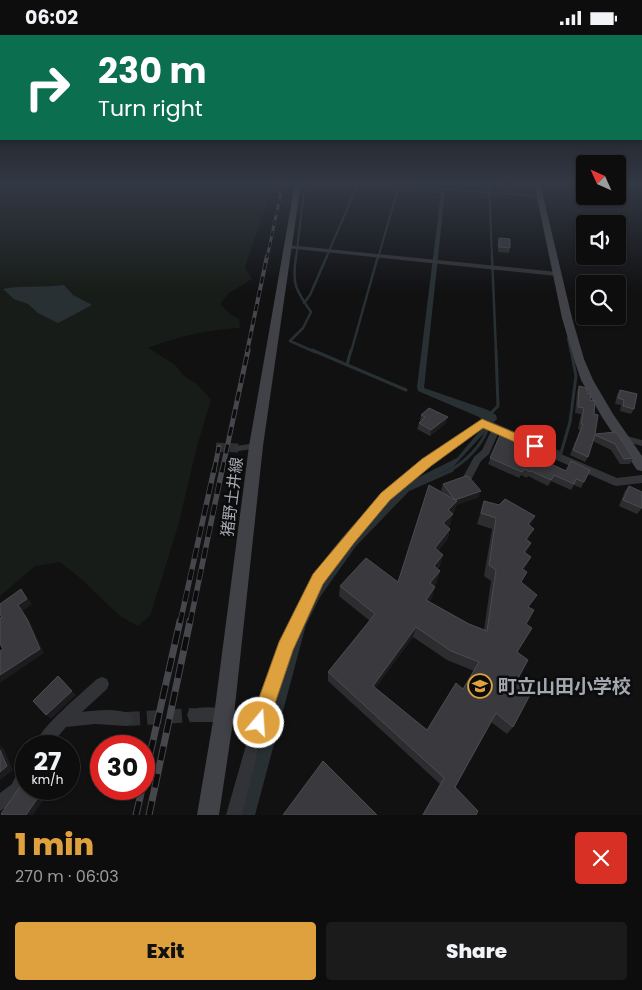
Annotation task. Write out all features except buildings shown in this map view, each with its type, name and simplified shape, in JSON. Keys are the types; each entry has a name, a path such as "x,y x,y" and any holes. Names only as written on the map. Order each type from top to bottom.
{"main road":[{"name":"猪野土井線","path":"208,815 224,715 256,447 292,219"},
{"path":"545,219 572,335 587,380 642,466"}],"street":[{"path":"288,247 557,274"},
{"path":"468,477 477,459 486,452 490,426"},
{"path":"490,426 616,482 642,479"},
{"path":"234,815 259,723 285,648 318,579 385,497 426,462 490,426"},
{"path":"623,438 642,443"},
{"path":"238,448 256,447"},
{"path":"51,735 62,721 102,684"},
{"path":"194,715 224,715 259,723"},
{"path":"62,721 95,717 126,719"},
{"path":"0,803 15,791"}],"shaded area":[{"path":"0,219 261,219 245,267 252,279 229,293 220,304 230,314 239,319 240,328 193,334 148,348 175,365 184,376 197,384 211,400 197,446 178,526 150,616 138,626 120,616 60,562 35,566 0,596"},
{"path":"438,219 442,219 424,388 488,410 496,415 497,419 453,467 414,486 356,546 320,597 306,625 255,815 238,815 274,701 285,659 311,598 370,518 399,490 419,477 457,458 483,427 483,421 479,417 418,391"},
{"path":"64,285 73,295 92,305 58,323 38,313 28,304 14,299 3,289 18,287"}],"waterway":[{"path":"296,258 301,219"},
{"path":"326,258 343,219"},
{"path":"378,258 389,219"},
{"path":"490,219 492,258"},
{"path":"296,256 294,273 296,286 305,302"},
{"path":"305,302 310,295 327,256"},
{"path":"351,352 378,256"},
{"path":"492,256 496,352"},
{"path":"305,302 311,312 303,328 290,341 315,352"},
{"path":"568,338 571,352"},
{"path":"312,350 347,365"},
{"path":"347,365 351,350"},
{"path":"490,414 498,406 496,350"},
{"path":"491,423 561,453 570,422 576,376 571,350"},
{"path":"347,365 406,390"},
{"path":"449,471 473,452 486,434 488,427"},
{"path":"409,489 452,470"}],"tunnel":[{"path":"216,447 239,448"},
{"path":"126,719 194,715"}],"railway":[{"path":"267,258 275,219"},
{"path":"247,352 267,256"},
{"path":"222,471 248,350"},
{"path":"214,471 219,447"},
{"path":"180,623 214,470"},
{"path":"190,623 222,470"},
{"path":"154,735 180,621"},
{"path":"149,815 190,621"},
{"path":"136,815 139,800"}],"place":[{"name":"町立山田小学校","path":"480,686"}],"route":[{"path":"259,723 285,648 318,579 385,497 426,462 482,423 535,446"}]}
